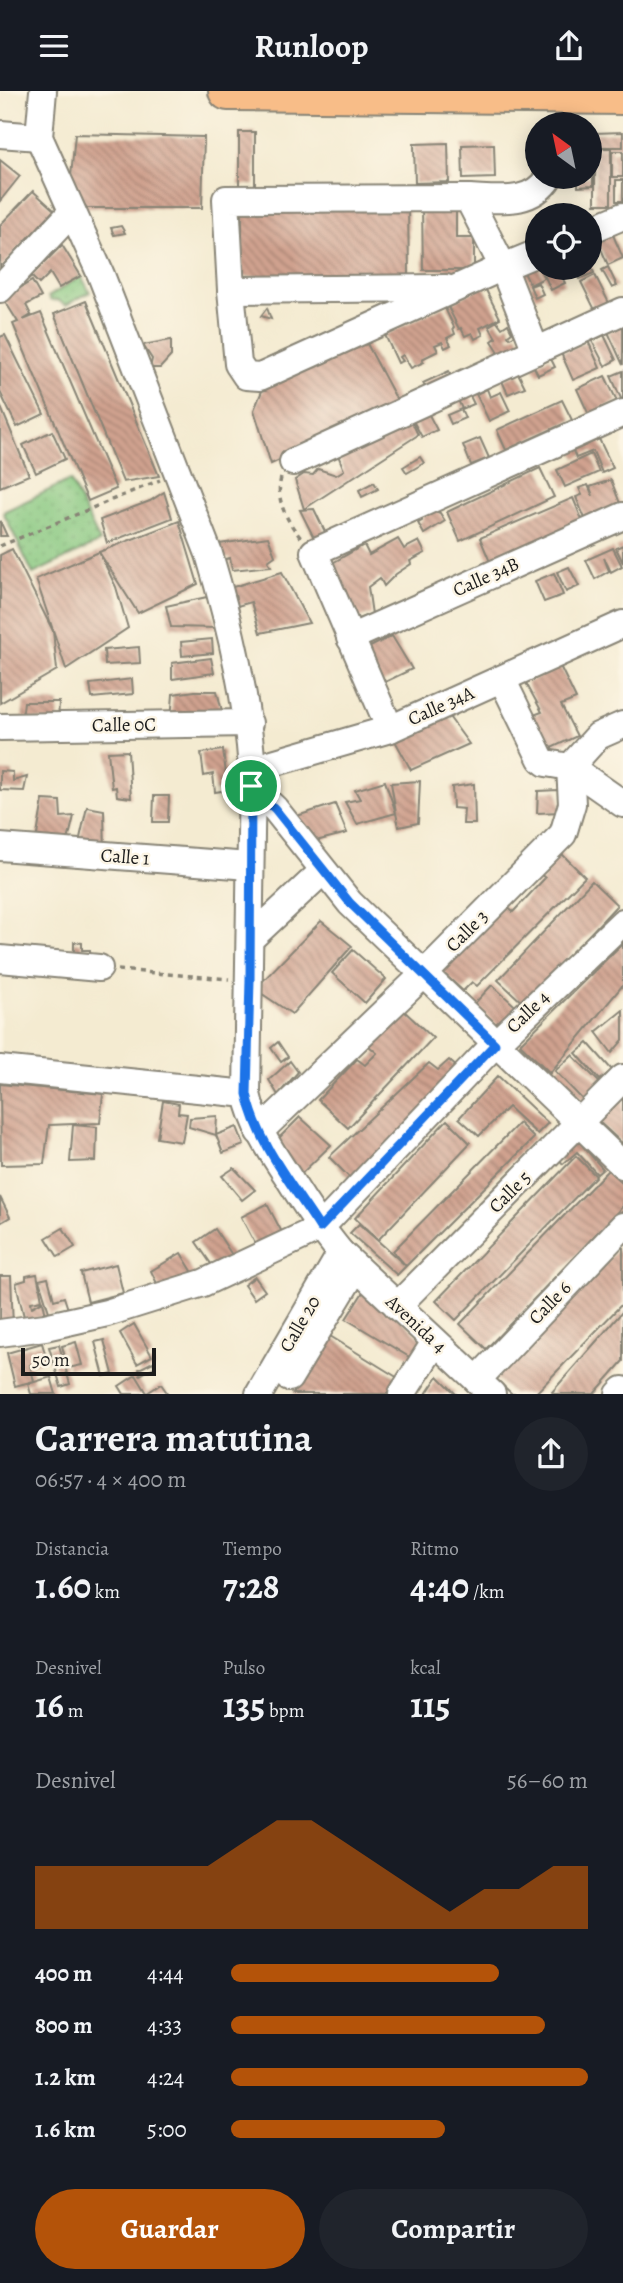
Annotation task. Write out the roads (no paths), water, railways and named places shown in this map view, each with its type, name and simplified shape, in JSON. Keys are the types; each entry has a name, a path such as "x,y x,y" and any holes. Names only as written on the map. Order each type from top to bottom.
{"highway":[{"path":"228,91 623,95"}],"street":[{"path":"0,134 39,137 43,91"},
{"name":"Avenida 4","path":"39,137 100,275 209,554 221,593 249,723 252,777 247,1094 251,1112 259,1132 320,1228 348,1261 484,1387"},
{"path":"525,258 260,377 246,376 238,364 226,199 518,200 538,189"},
{"path":"468,198 503,267 536,351"},
{"path":"0,289 72,212"},
{"path":"602,225 623,216"},
{"path":"231,290 457,288"},
{"path":"293,462 623,311"},
{"path":"390,729 314,552 623,412"},
{"name":"Calle 34B","path":"350,638 623,516"},
{"name":"Calle 34A","path":"252,777 390,729 623,624"},
{"path":"502,679 541,759 547,763 570,767 623,804"},
{"name":"Calle 0C","path":"0,727 249,723"},
{"path":"570,767 598,736 623,725"},
{"name":"Calle 3","path":"259,1132 423,975 563,834 572,804 570,767"},
{"path":"252,777 350,903 623,1165"},
{"name":"Calle 1","path":"0,847 249,866"},
{"path":"250,939 323,871"},
{"name":"Calle 4","path":"320,1228 495,1044 623,922"},
{"path":"0,959 99,968"},
{"path":"0,1069 247,1094"},
{"name":"Calle 5","path":"397,1306 623,1078"},
{"name":"Calle 6","path":"484,1387 623,1227"},
{"path":"0,1333 45,1327 107,1313 203,1283 320,1228"},
{"name":"Calle 20","path":"259,1394 348,1261"},
{"name":"Calle 20","path":"279,1394 348,1261"},
{"path":"402,1394 435,1342"},
{"path":"619,1394 623,1390"}]}
